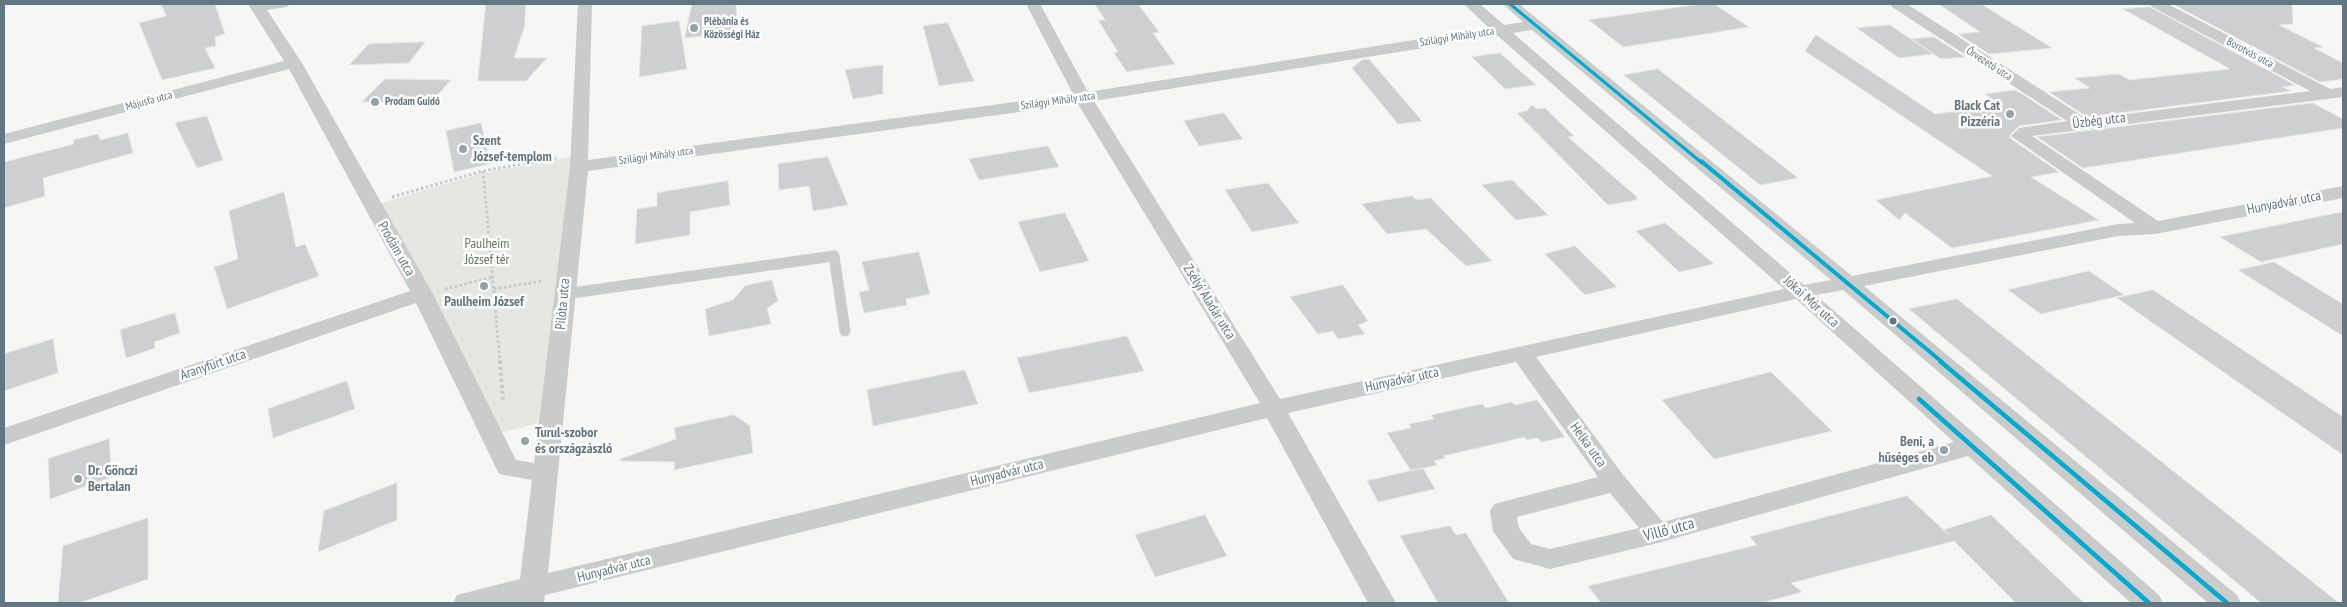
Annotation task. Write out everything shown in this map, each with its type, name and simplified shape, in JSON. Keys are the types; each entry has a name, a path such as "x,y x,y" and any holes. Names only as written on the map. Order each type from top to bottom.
{"street":[{"path":"256,5 282,4"},
{"name":"Pilóta utca","path":"531,596 579,160 585,4"},
{"name":"Zsélyi Aladár utca","path":"1033,4 1082,98 1274,408 1382,603"},
{"name":"Jókai Mór utca","path":"1471,4 1800,292 2148,603"},
{"path":"1510,4 1849,284 2227,603"},
{"name":"Őrvezető utca","path":"1897,4 2081,123"},
{"name":"Borotvás utca","path":"2157,4 2335,93 2343,102"},
{"name":"Prodám utca","path":"256,5 294,63 422,294 508,468 545,473"},
{"name":"Szilágyi Mihály utca","path":"579,160 1082,98 1534,25"},
{"name":"Májusfa utca","path":"4,140 294,63"},
{"name":"Üzbég utca","path":"2155,228 2020,136 2025,132 2081,123 2335,93"},
{"name":"Hunyadvár utca","path":"467,603 531,596 1274,408 1800,292 1849,284 2118,230 2155,228 2343,192"},
{"name":"Aranyfürt utca","path":"4,437 422,294"},
{"name":"Helka utca","path":"1522,354 1615,482 1658,533"},
{"name":"Villő utca","path":"1615,482 1503,511 1506,532 1522,552 1550,559 1658,533 1972,446"}],"lane":[{"path":"565,285 834,256 845,331"}],"path":[{"path":"371,204 483,171 579,160"},
{"path":"483,171 494,277 504,408"},
{"path":"422,294 494,277"},
{"path":"494,289 565,285"}],"green space":[{"name":"Paulheim József tér","path":"576,156 543,422 500,433 375,205 483,173"}],"building":[{"path":"161,4 215,4 225,34 215,37 216,46 205,48 215,68 162,80 139,23 166,16"},
{"path":"486,4 526,4 524,28 514,58 547,58 526,81 478,81"},
{"path":"692,4 736,4 737,32 685,38"},
{"path":"1095,4 1138,4 1159,32 1153,33 1175,64 1127,72 1114,53 1118,52 1098,20 1105,20"},
{"path":"1701,4 1714,4 1749,27 1623,47 1589,20"},
{"path":"1939,4 1981,4 2052,48 1989,54 1958,34 1980,32"},
{"path":"2173,4 2292,4 2293,24 2279,25 2323,47 2314,48 2343,63 2343,79 2320,82"},
{"path":"2150,7 2295,85 2282,87 2291,91 2087,117 2049,92 2090,88 2075,78 2119,74 2130,80 2230,69 2123,9"},
{"path":"679,21 687,69 639,77 642,26"},
{"path":"948,23 974,81 939,86 923,26"},
{"path":"1890,25 1933,54 1899,58 1857,28"},
{"path":"1816,35 1935,114 2001,105 1985,94 2015,90 2024,95 2062,120 2019,126 2010,135 2010,138 2059,172 2031,177 2099,220 1952,248 1905,213 1899,220 1876,200 1992,176 1805,51"},
{"path":"1934,37 1965,57 1941,59 1912,39"},
{"path":"425,42 409,63 349,65 369,44"},
{"path":"1500,53 1536,85 1505,89 1472,57"},
{"path":"1369,59 1422,121 1398,124 1352,68 1362,60"},
{"path":"883,65 883,94 853,99 845,70"},
{"path":"1658,69 1798,178 1760,185 1624,75"},
{"path":"385,79 451,80 431,102 362,102"},
{"path":"2313,103 2343,119 2343,128 2083,168 2037,137"},
{"path":"1532,105 1537,109 1545,108 1574,136 1568,137 1638,198 1636,198 1637,200 1608,205 1517,113 1527,111"},
{"path":"1224,113 1243,139 1199,146 1184,121"},
{"path":"207,116 223,160 197,168 175,123"},
{"name":"Szent József-templom","path":"481,123 490,164 454,172 446,131"},
{"path":"128,133 133,153 43,178 45,196 4,208 4,162 74,144 73,140 98,134 100,140"},
{"path":"1048,146 1059,167 979,180 969,159"},
{"path":"828,157 848,205 813,211 809,186 779,190 778,164"},
{"path":"1512,180 1548,215 1516,220 1482,185"},
{"path":"728,181 730,205 690,212 690,235 635,244 637,209 657,206 657,193"},
{"path":"1268,183 1299,223 1252,232 1225,190"},
{"path":"284,192 296,247 305,244 319,276 227,309 214,267 238,259 229,211"},
{"path":"1412,196 1417,200 1431,198 1492,261 1466,266 1426,229 1387,234 1362,204"},
{"path":"2343,212 2343,244 2261,262 2220,237"},
{"path":"1065,213 1089,261 1040,272 1018,222"},
{"path":"1665,223 1714,264 1679,272 1636,231"},
{"path":"1575,246 1617,287 1585,295 1545,254"},
{"path":"919,252 930,294 906,299 907,305 864,313 859,292 869,290 862,262"},
{"path":"2274,262 2343,304 2343,336 2238,270"},
{"path":"2089,271 2124,295 2041,314 2008,290"},
{"path":"772,280 778,301 767,308 771,324 709,336 705,309 733,300 745,286"},
{"path":"1343,285 1368,321 1358,325 1365,334 1338,339 1333,331 1318,334 1290,297"},
{"path":"2153,290 2343,417 2343,455 2117,298"},
{"path":"1957,299 2339,603 2261,603 1909,309"},
{"path":"175,313 180,333 154,342 155,348 126,358 120,330"},
{"path":"1127,336 1144,371 1029,393 1017,358"},
{"path":"53,339 58,373 4,391 4,354"},
{"path":"965,370 978,404 873,426 867,390"},
{"path":"1771,372 1832,431 1714,459 1662,400"},
{"path":"347,381 355,409 273,438 268,409"},
{"path":"1537,400 1565,437 1541,442 1538,438 1527,440 1525,437 1443,456 1445,458 1434,461 1437,465 1411,471 1387,433 1411,428 1409,424 1434,419 1431,415 1482,404 1486,408 1512,402 1515,405"},
{"path":"734,415 750,426 753,453 674,470 675,462 620,461 620,459 676,439 674,428"},
{"name":"Dr. Gönczi Bertalan","path":"109,439 112,477 50,499 48,459"},
{"path":"1423,468 1435,489 1378,502 1367,481"},
{"path":"397,483 397,520 318,552 324,511"},
{"path":"1907,496 1943,530 1991,515 2084,603 2016,603 1954,541 1791,583 1802,592 1761,603 1601,603 1588,586 1757,545 1750,537"},
{"path":"1205,515 1227,556 1155,577 1135,535"},
{"path":"148,518 148,579 79,603 58,603 63,546"},
{"path":"1450,526 1456,535 1466,533 1509,603 1438,603 1400,536"}],"transit line":[{"path":"1510,4 1849,284 2227,603"},
{"path":"1919,399 2149,603"}],"place":[{"name":"Plébánia és Közösségi Ház","path":"694,28"},
{"name":"Prodam Guidó","path":"375,102"},
{"name":"Black Cat Pizzéria","path":"2010,114"},
{"name":"Szent József-templom","path":"463,149"},
{"name":"Paulheim József","path":"484,286"},
{"name":"Turul-szobor és országzászló","path":"525,441"},
{"name":"Beni, a hűséges eb","path":"1944,450"},
{"name":"Dr. Gönczi Bertalan","path":"78,479"}]}
